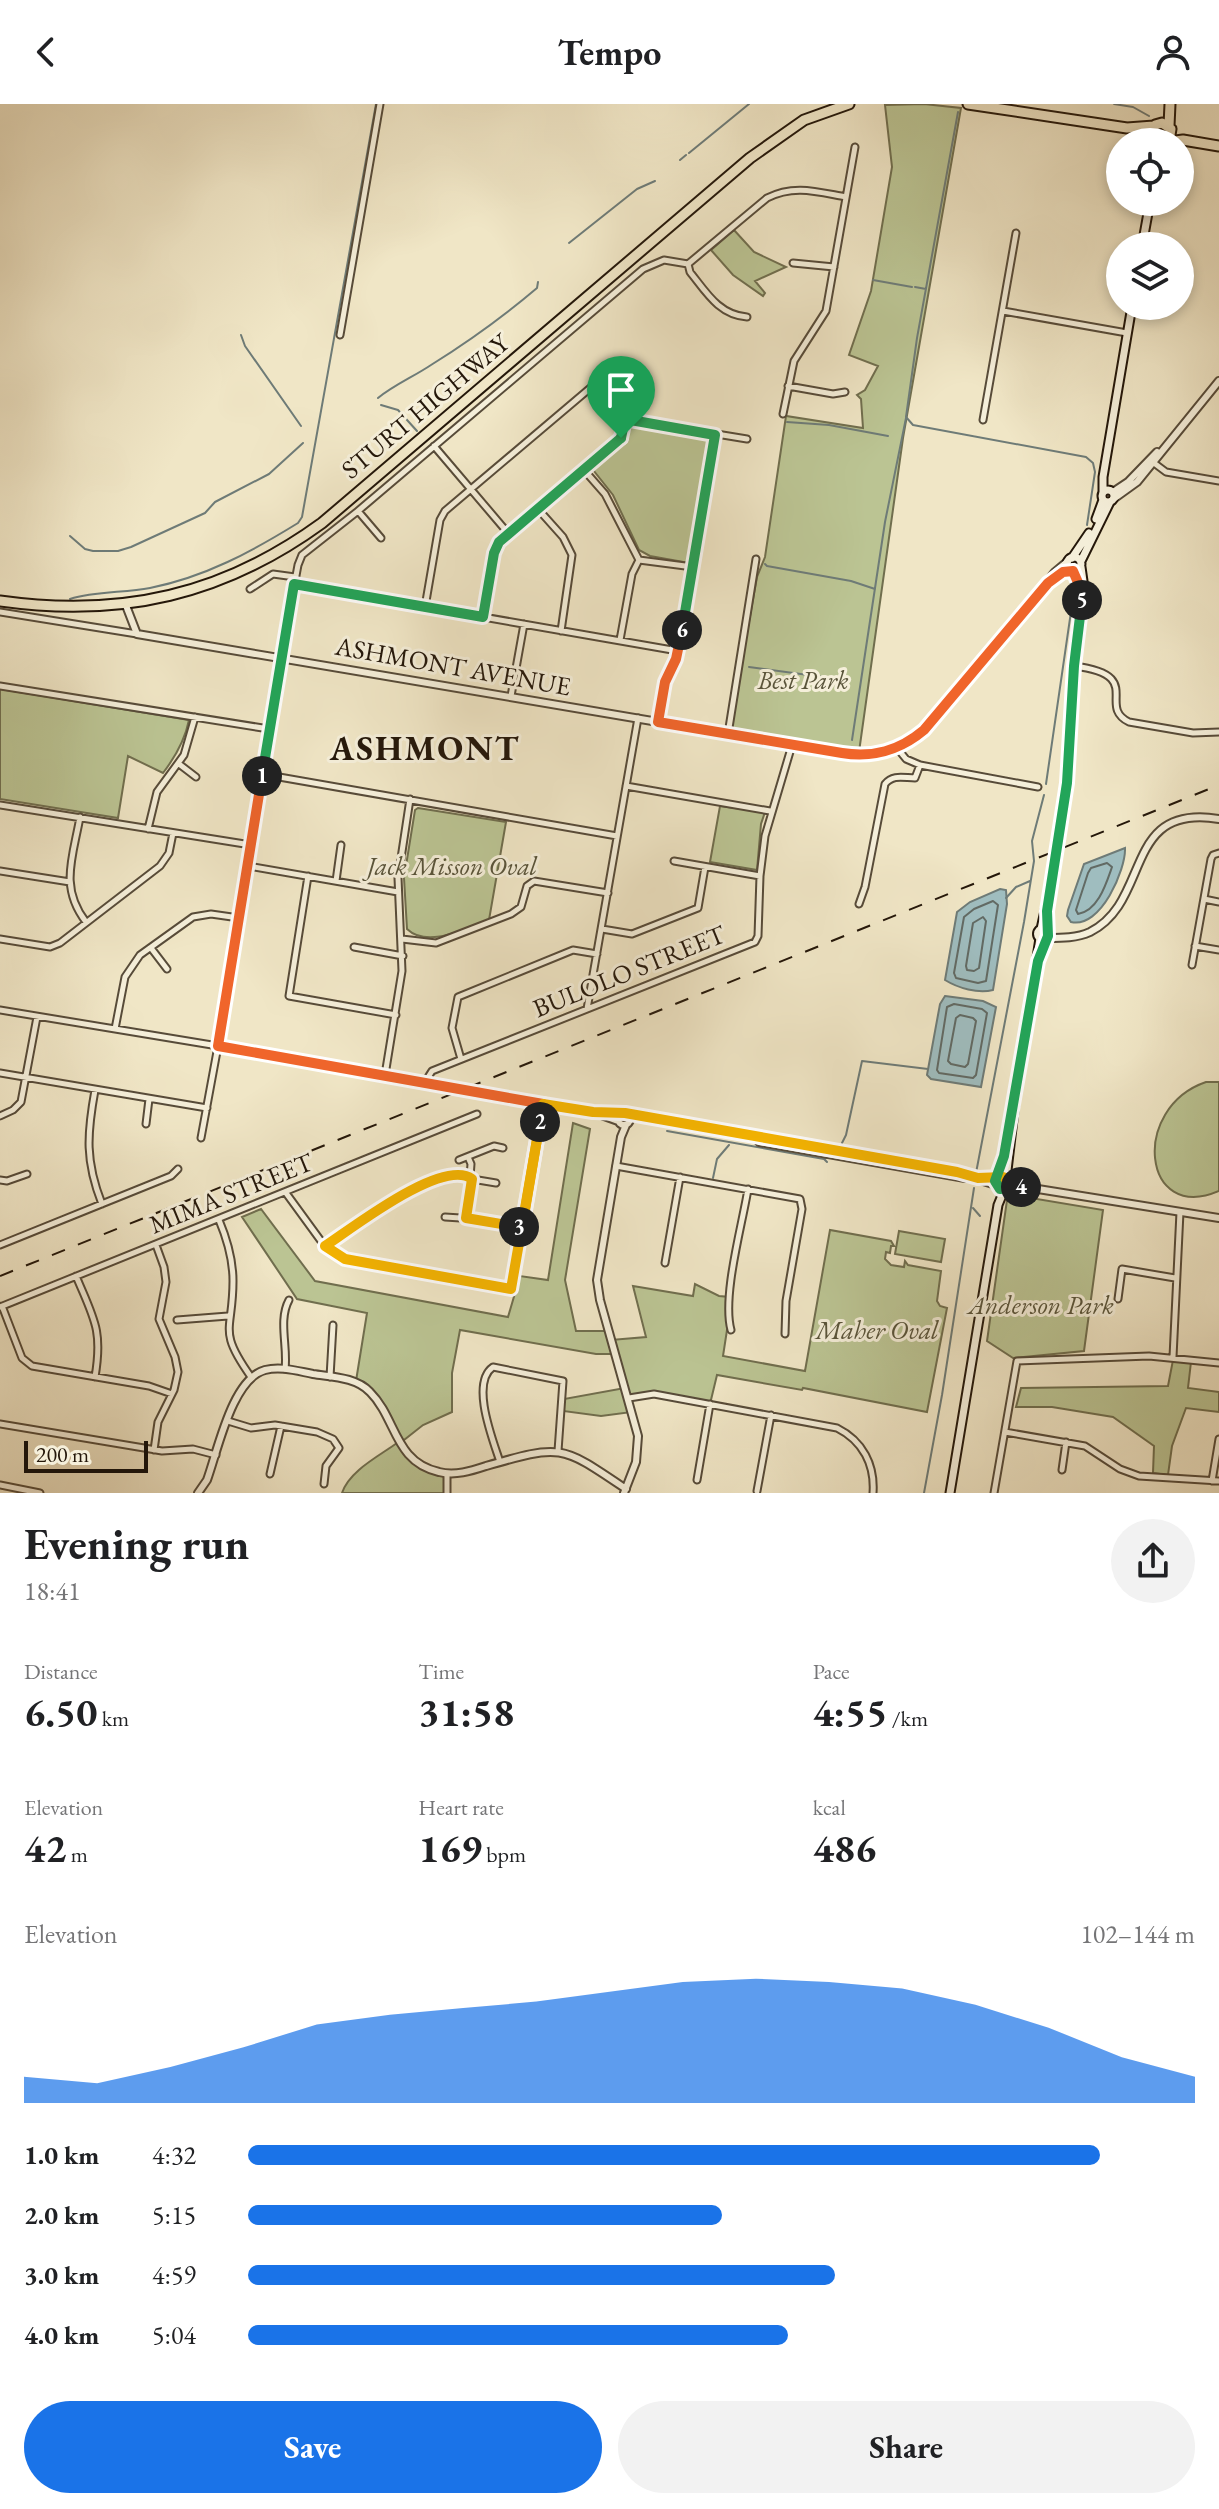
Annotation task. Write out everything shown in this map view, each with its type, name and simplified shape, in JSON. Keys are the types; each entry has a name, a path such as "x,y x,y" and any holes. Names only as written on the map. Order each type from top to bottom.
{"highway":[{"name":"STURT HIGHWAY","path":"0,601 77,607 125,603 204,586 260,564 322,523 750,158 821,108 849,104"},
{"path":"968,104 1127,128 1170,127 1186,135 1219,143"},
{"path":"1156,128 1167,104"},
{"path":"1167,104 1170,127"},
{"path":"1194,141 1219,143"}],"main road":[{"path":"950,1493 1057,856 1068,771 1074,666 1083,594 1074,565 1109,496 1104,468 1129,320"}],"street":[{"path":"340,335 380,104"},
{"path":"783,414 794,361 826,311 855,147"},
{"path":"201,1138 281,656 302,555 643,269 664,260 688,264 767,198 781,191 805,189 846,197"},
{"path":"983,420 1016,233"},
{"path":"793,263 834,267"},
{"path":"688,264 690,272 722,310 737,317 747,317"},
{"path":"1003,311 1127,333"},
{"path":"425,607 442,515 591,388 614,364"},
{"path":"1109,496 1132,487 1219,381"},
{"path":"788,386 833,394 845,392"},
{"path":"591,388 617,417 747,439"},
{"path":"483,617 495,549 508,533 621,438 625,419"},
{"path":"658,722 665,682 678,651 715,435"},
{"path":"434,446 508,533"},
{"path":"1151,461 1166,472 1219,481"},
{"path":"584,470 605,494 639,560"},
{"path":"538,509 565,541 572,555 561,631"},
{"path":"358,511 381,538"},
{"path":"728,734 756,559"},
{"path":"639,560 693,567"},
{"path":"620,641 632,574 639,560"},
{"path":"1038,787 920,765 906,759 897,748 930,724 1048,583 1074,565"},
{"path":"250,589 273,574 425,607 678,651"},
{"path":"125,603 137,634"},
{"name":"ASHMONT AVENUE","path":"0,612 281,656 854,755 879,754 897,748"},
{"path":"511,696 524,624"},
{"path":"1074,666 1108,674 1116,690 1117,710 1124,719 1193,733 1219,732"},
{"path":"0,686 269,729"},
{"path":"148,829 157,792 179,764 190,742 195,717"},
{"path":"587,1009 638,718"},
{"name":"BULOLO STREET","path":"425,1082 430,1072 755,942 759,932 760,876 770,811 792,745"},
{"path":"179,764 196,777"},
{"path":"859,904 885,784 896,777 915,778 920,765"},
{"path":"262,774 617,836"},
{"path":"626,786 770,811"},
{"path":"385,1076 403,956 399,863 410,799"},
{"path":"0,805 251,845"},
{"path":"80,817 70,882 71,899 86,922"},
{"path":"1045,935 1067,938 1091,931 1114,913 1124,898 1146,845 1160,830 1189,817 1219,819"},
{"path":"0,939 50,947 60,943 160,866 169,853 173,833"},
{"path":"336,881 341,845"},
{"path":"1192,965 1211,857 1219,853"},
{"path":"674,861 760,876"},
{"path":"248,866 398,892"},
{"path":"602,929 632,934 698,908 705,867"},
{"path":"0,871 70,882"},
{"path":"308,876 289,996 396,1015"},
{"path":"402,939 436,943 511,914 521,907 527,886 534,881 608,893"},
{"path":"1204,899 1219,902"},
{"path":"115,1029 125,977 133,963 193,917 211,914 239,918"},
{"path":"1195,946 1219,950"},
{"path":"151,947 167,969"},
{"path":"354,947 403,956"},
{"path":"461,1059 452,1028 458,997 573,950 597,954"},
{"path":"0,1010 543,1104 593,1112 625,1113 957,1172 1024,1187 1219,1218"},
{"path":"0,1116 21,1102 37,1017"},
{"path":"0,1073 207,1108"},
{"path":"95,1090 88,1126 88,1158 102,1204"},
{"path":"146,1124 149,1099"},
{"path":"286,1193 325,1246 345,1259 511,1289 543,1104"},
{"path":"593,1112 623,1123 645,1121 1002,1183"},
{"path":"198,1493 207,1480 240,1389 251,1377 266,1370 285,1369 355,1382 366,1388 378,1402 395,1438 408,1456 430,1470 462,1473 536,1452 558,1451 580,1458 625,1491 636,1462 637,1428 597,1286 623,1123 619,1115 625,1113"},
{"path":"623,1123 630,1118 625,1113"},
{"name":"MIMA STREET","path":"1,1307 477,1114"},
{"path":"459,1160 493,1147 503,1148"},
{"path":"466,1218 471,1178 468,1157"},
{"path":"616,1166 798,1197 802,1203 786,1301 785,1334"},
{"path":"0,1245 171,1176 178,1169"},
{"path":"0,1180 27,1174"},
{"path":"325,1246 411,1191 447,1176 496,1183"},
{"path":"665,1263 680,1177"},
{"path":"731,1330 728,1320 730,1297 748,1189"},
{"path":"1173,1357 1180,1212"},
{"path":"445,1217 522,1228"},
{"path":"219,1220 232,1267 228,1316 231,1345 251,1377"},
{"path":"154,1450 158,1422 177,1381 177,1365 160,1326 159,1307 166,1274 156,1245"},
{"path":"1118,1299 1122,1269 1175,1278"},
{"path":"76,1276 98,1331 100,1349 95,1377"},
{"path":"285,1369 284,1316 289,1300"},
{"path":"1,1307 26,1363 149,1386 172,1394"},
{"path":"177,1320 228,1316"},
{"path":"330,1377 333,1325"},
{"path":"994,1493 1017,1361 1173,1357 1219,1363"},
{"path":"500,1462 483,1400 486,1373 493,1367 563,1381 558,1451"},
{"path":"629,1398 654,1394 830,1426 849,1435 868,1459 873,1474 873,1493"},
{"path":"697,1480 710,1404"},
{"path":"757,1491 771,1415"},
{"path":"228,1421 256,1428 281,1426 317,1432 337,1443 338,1451 324,1471 324,1484"},
{"path":"0,1424 154,1450 193,1449 216,1455"},
{"path":"270,1474 281,1426"},
{"path":"1005,1432 1093,1449 1120,1469 1139,1476 1215,1481 1219,1439"},
{"path":"1062,1470 1066,1442"},
{"path":"447,1474 447,1493"},
{"path":"4,1488 40,1493"}],"green space":[{"name":"Best Park","path":"924,104 961,108 903,438 859,752 729,733 757,577 765,557 786,416 863,428 861,399 857,395 865,390 878,366 849,355 871,291 892,167 885,105"},
{"path":"734,230 754,252 786,267 755,281 765,293 763,296 733,275 711,250"},
{"path":"634,422 707,436 712,441 692,561 689,563 650,556 639,550 613,495 594,471 595,465 625,438"},
{"path":"0,689 189,720 179,748 163,773 128,756 118,818 0,799"},
{"path":"720,806 765,812 757,870 710,862"},
{"name":"Jack Misson Oval","path":"415,810 506,822 489,920 436,937 416,935 407,929 404,878"},
{"path":"1206,1082 1219,1082 1219,1191 1193,1197 1174,1192 1161,1178 1155,1159 1156,1137 1165,1115 1182,1096"},
{"name":"Maher Oval","path":"573,1123 590,1129 565,1280 576,1331 608,1331 611,1340 646,1337 633,1286 693,1296 695,1284 719,1296 730,1297 731,1330 727,1330 723,1356 805,1371 830,1230 891,1241 894,1246 891,1246 890,1253 886,1252 885,1259 891,1265 904,1267 905,1261 908,1265 941,1271 937,1301 947,1308 927,1412 717,1375 710,1404 654,1394 628,1398 632,1412 601,1416 563,1411 564,1399 625,1388 615,1354 596,1354 460,1330 452,1373 452,1412 423,1425 399,1444 408,1457 447,1474 446,1493 342,1493 358,1471 397,1443 381,1407 356,1381 367,1313 297,1299 242,1217 261,1209 315,1281 508,1317 520,1276 548,1280"},
{"name":"Anderson Park","path":"1013,1195 1103,1210 1084,1351 1013,1358 987,1341 1007,1200"},
{"path":"899,1231 945,1239 941,1262 895,1254"},
{"path":"1173,1360 1191,1362 1188,1388 1219,1392 1219,1412 1186,1408 1172,1446 1168,1475 1153,1473 1154,1446 1113,1417 1052,1407 1016,1407 1021,1388 1168,1386"}],"water":[{"path":"1125,848 1116,882 1102,907 1082,922 1071,922 1067,916 1068,910 1084,864"},
{"path":"1000,889 1006,890 1007,904 993,990 968,990 956,986 945,980 957,912 970,902"},
{"path":"945,996 983,1001 996,1007 981,1087 931,1079 927,1075 940,1004"}],"waterway":[{"path":"70,599 150,588 190,577 245,553 298,523 302,517 376,104"},
{"path":"689,153 749,104"},
{"path":"1114,104 1133,107 1149,116"},
{"path":"958,112 917,338 906,417 913,425 1086,457 1093,463 1095,472 1087,525"},
{"path":"680,160 686,155"},
{"path":"569,243 637,189 655,181"},
{"path":"873,280 912,287"},
{"path":"378,398 486,328 537,288 538,282"},
{"path":"915,287 926,289"},
{"path":"241,335 245,346 301,426"},
{"path":"381,405 398,410 417,431"},
{"path":"852,740 885,522 906,418"},
{"path":"787,422 829,425 888,436"},
{"path":"70,536 85,549 93,551 118,551 131,547 205,513 215,502 269,474 303,443"},
{"path":"765,564 851,581 875,589"},
{"path":"1046,784 1074,591"},
{"path":"749,667 823,677"},
{"path":"976,1173 1024,922 1034,861 1032,841 1044,795"},
{"path":"1006,898 1016,887 1030,881"},
{"path":"842,1143 862,1061 928,1069"},
{"path":"667,1131 824,1159"},
{"path":"713,1178 717,1159 729,1145"},
{"path":"827,1162 824,1159 828,1157"},
{"path":"924,1493 974,1188"},
{"path":"973,1208 980,1216"}],"railway":[{"path":"0,1276 1219,785"}],"district":[{"name":"ASHMONT","path":"425,748"}],"route":[{"path":"621,438 499,542 494,553 483,617 294,584 218,1046 543,1104 522,1228 511,1289 345,1259 325,1246 400,1196 452,1175 467,1175 472,1179 466,1218 522,1228 540,1121 543,1104 593,1112 625,1113 978,1178 998,1178 1003,1177 1024,1187 1000,1189 995,1181 998,1178 1001,1170 1004,1156 1038,961 1048,936 1047,911 1067,783 1074,666 1083,594 1073,571 1059,574 1048,583 930,724 915,737 889,751 854,755 658,722 665,682 678,651 715,435 625,419 621,438"}]}
